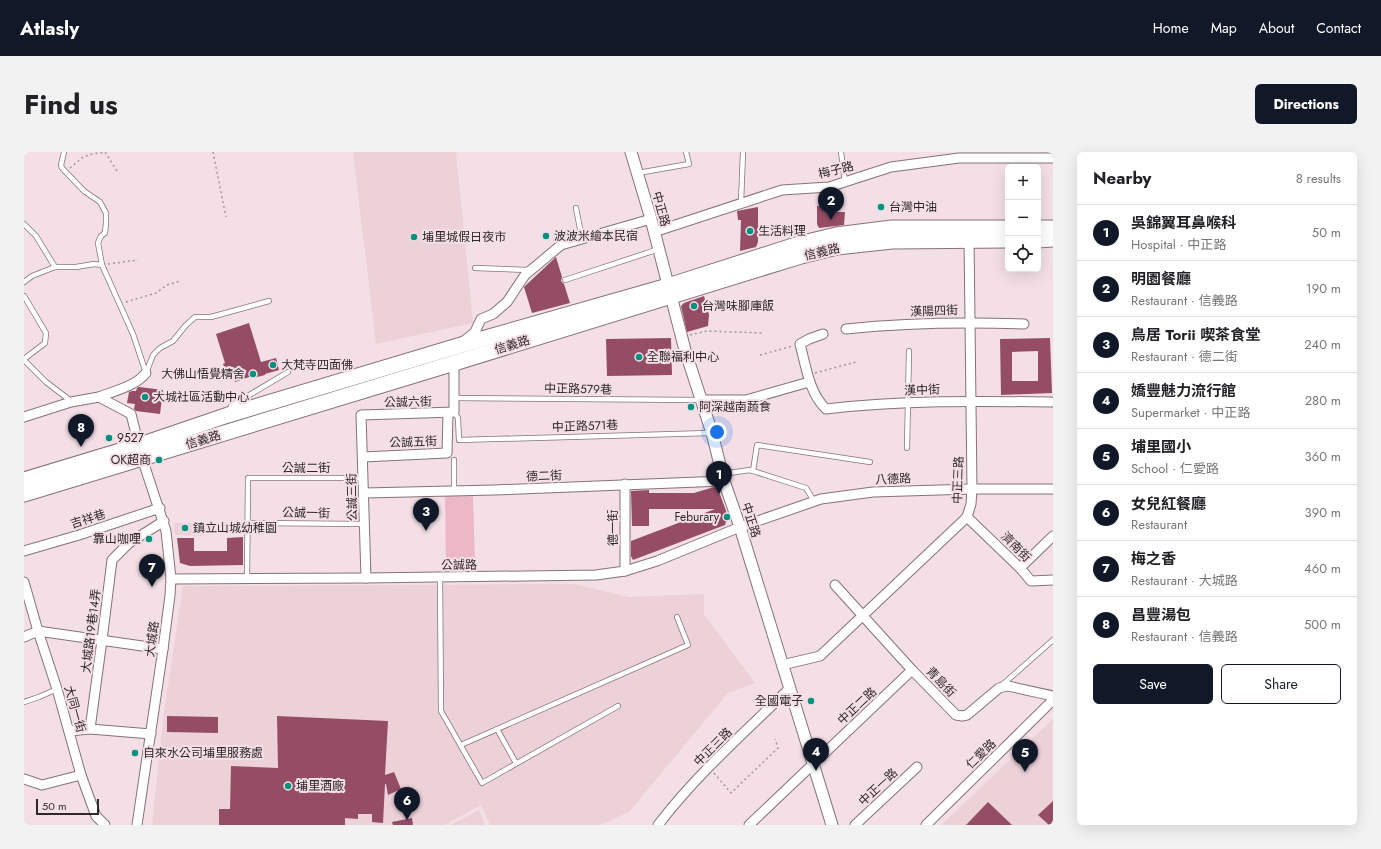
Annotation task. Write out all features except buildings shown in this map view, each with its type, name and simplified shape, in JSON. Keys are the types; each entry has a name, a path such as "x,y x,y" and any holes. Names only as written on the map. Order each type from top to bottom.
{"main road":[{"name":"信義路","path":"24,494 141,452 228,415 457,346 837,247 969,234 1005,228"},
{"path":"1041,228 1053,228"},
{"name":"信義路","path":"969,234 1005,240"},
{"path":"1041,240 1053,239"},
{"name":"信義路","path":"24,480 141,452 408,377 669,291"},
{"path":"404,362 408,377"}],"street":[{"name":"中正路","path":"631,152 651,219 681,337 712,433 723,478 740,527 832,825"},
{"name":"梅子路","path":"654,232 782,190 829,187 891,167 946,156 995,155 1053,158"},
{"path":"457,346 475,332 481,319 492,314 507,302 525,276 561,245 651,219"},
{"name":"中正三路","path":"782,665 820,656 967,517 971,504 972,489 969,234"},
{"name":"漢陽四街","path":"846,329 882,325 971,322 1024,324"},
{"path":"702,400 746,400 809,378 800,344 808,339 823,334"},
{"path":"451,413 454,398 454,363"},
{"path":"24,417 71,402 99,397 143,378 146,373"},
{"name":"漢中街","path":"809,378 819,402 826,409 860,405 971,401 1051,402"},
{"name":"大城路","path":"99,397 131,414 141,452 164,521 170,554 170,595 137,825"},
{"name":"公誠六街","path":"361,415 451,413"},
{"name":"公誠五街","path":"363,456 447,453 451,413"},
{"name":"公誠三街","path":"361,415 366,578"},
{"name":"德二街","path":"364,493 625,484 723,478"},
{"name":"德一街","path":"625,484 625,571"},
{"name":"八德路","path":"740,527 821,499 873,492 972,489 1053,489"},
{"name":"吉祥巷","path":"24,551 79,535 160,508"},
{"name":"濟南街","path":"967,517 1020,568 1031,581 1053,580"},
{"name":"大城路19巷14弄","path":"90,729 112,560 129,543 164,521"},
{"name":"公誠路","path":"171,579 596,575 625,571 657,561 740,527"},
{"path":"1020,568 1053,536"},
{"name":"大同一街","path":"24,582 57,689 81,775 96,816 105,825"},
{"name":"青島街","path":"835,585 912,670 956,715 967,715 999,688"},
{"path":"24,636 38,631 163,650"},
{"name":"中正二路","path":"748,825 912,670"},
{"path":"999,688 1008,686 1017,687 1053,696"},
{"name":"中正三路","path":"658,825 674,804 709,767 789,689"},
{"name":"仁愛路","path":"926,825 1053,700"},
{"path":"69,730 90,729 151,734"},
{"name":"中正一路","path":"855,825 917,767"},
{"path":"24,778 42,785 81,775"}],"lane":[{"path":"64,152 61,165 84,191 100,202 106,212 104,233 98,243 102,265 133,334 146,373"},
{"path":"637,173 689,164 686,152"},
{"path":"741,203 743,152"},
{"path":"841,152 844,182"},
{"path":"576,208 582,238"},
{"path":"24,224 36,236 55,267"},
{"path":"565,280 659,249"},
{"path":"24,282 32,276 55,267 66,268 94,264 102,265"},
{"path":"475,268 531,270"},
{"path":"24,296 46,333 45,343 24,360 46,382 71,402"},
{"path":"146,373 153,355 160,348 173,341 186,325 196,317 211,317 270,301"},
{"path":"907,448 909,351"},
{"path":"228,415 231,406 288,372"},
{"name":"中正路579巷","path":"454,398 702,400"},
{"name":"中正路571巷","path":"451,413 458,418 459,440 712,433"},
{"path":"753,471 757,445 870,462"},
{"path":"454,460 454,491"},
{"path":"723,478 750,470 806,488 815,502"},
{"name":"公誠二街","path":"248,523 248,478 363,478"},
{"path":"247,578 248,523"},
{"name":"公誠一街","path":"248,523 364,524"},
{"path":"440,577 441,711 482,783 618,706"},
{"path":"461,745 688,645 677,617"},
{"path":"999,688 1053,640"},
{"path":"24,702 57,689"},
{"path":"497,729 516,763"},
{"path":"148,754 161,755"}],"path":[{"path":"66,172 83,157 105,152 117,171"},
{"path":"213,152 226,217"},
{"path":"102,265 138,260"},
{"path":"119,304 156,293 167,285 180,282"},
{"path":"681,337 707,331 762,333"},
{"path":"760,355 800,344"},
{"path":"809,378 856,362"},
{"path":"709,767 732,793 778,748 775,739"}],"shaded area":[{"name":"埔里城假日夜市","path":"353,152 456,152 473,323 376,344"},
{"path":"445,496 473,496 475,565 446,566"},
{"name":"鎮立山城幼稚園","path":"174,523 192,523 204,536 175,535"},
{"path":"574,584 629,597 704,594 704,614 755,683 728,693 629,812 600,825 490,825 481,805 445,825 152,825 164,712 183,586"},
{"path":"1053,719 1053,825 941,825"},
{"path":"479,810 485,825 450,825"}],"place":[{"name":"台灣中油","path":"881,207"},
{"name":"明園餐廳","path":"831,220"},
{"name":"生活料理","path":"750,231"},
{"name":"波波米繪本民宿","path":"546,236"},
{"name":"埔里城假日夜市","path":"414,237"},
{"name":"台灣味腳庫飯","path":"694,306"},
{"name":"全聯福利中心","path":"639,357"},
{"name":"大梵寺四面佛","path":"273,365"},
{"name":"大佛山悟覺精舍","path":"253,374"},
{"name":"大城社區活動中心","path":"145,397"},
{"name":"阿深越南蔬食","path":"691,407"},
{"name":"9527","path":"109,438"},
{"name":"昌豐湯包","path":"81,447"},
{"name":"OK超商","path":"159,460"},
{"name":"吳錦翼耳鼻喉科","path":"719,494"},
{"name":"Feburary","path":"727,517"},
{"name":"鎮立山城幼稚園","path":"185,528"},
{"name":"鳥居 Torii 喫茶食堂","path":"426,531"},
{"name":"靠山咖哩","path":"149,539"},
{"name":"梅之香","path":"152,587"},
{"name":"全國電子","path":"811,701"},
{"name":"自來水公司埔里服務處","path":"135,753"},
{"name":"嬌豐魅力流行館","path":"816,771"},
{"name":"埔里國小","path":"1025,772"},
{"name":"埔里酒廠","path":"288,786"},
{"name":"女兒紅餐廳","path":"407,820"}]}
